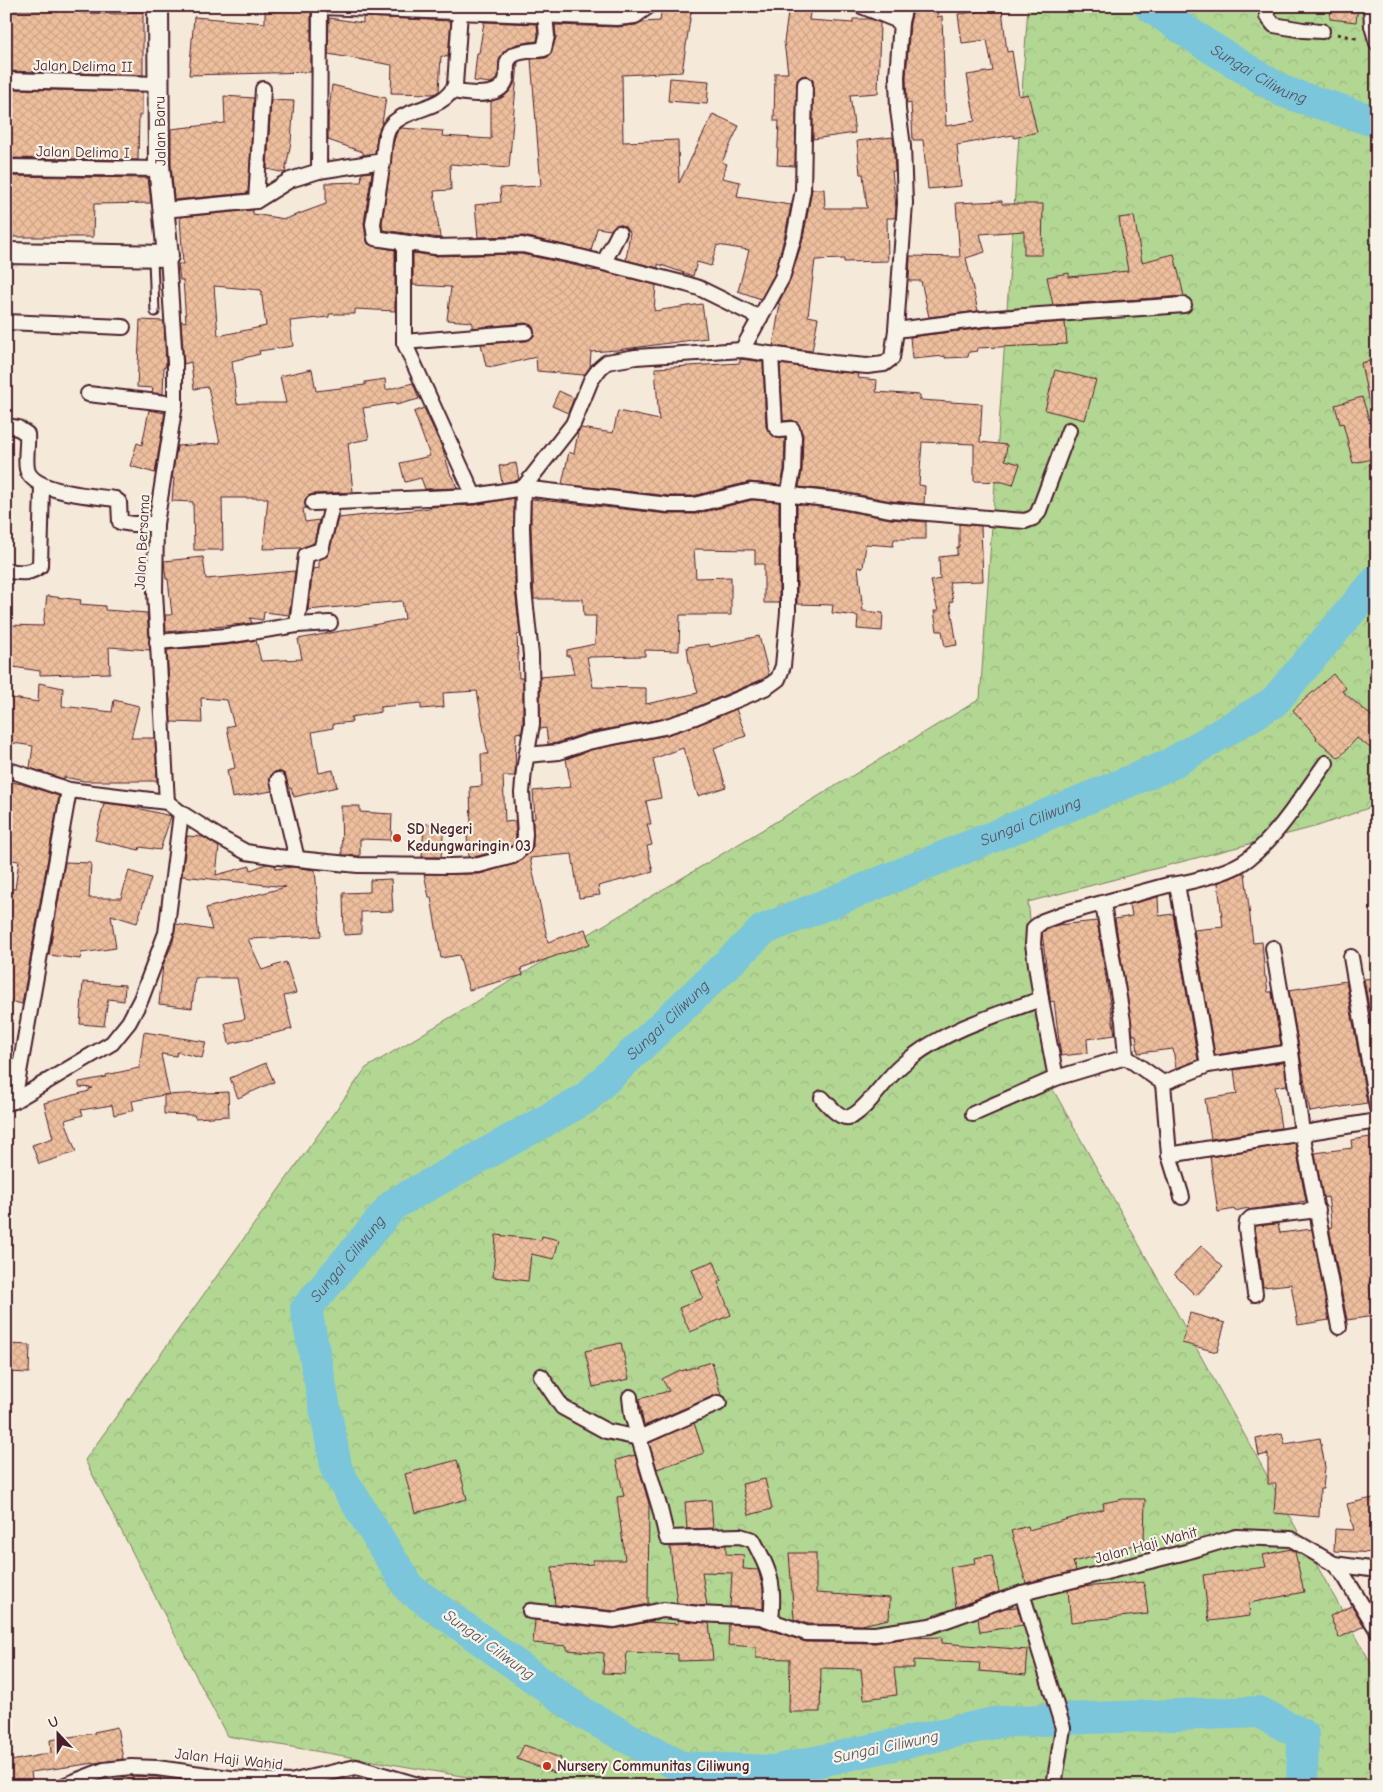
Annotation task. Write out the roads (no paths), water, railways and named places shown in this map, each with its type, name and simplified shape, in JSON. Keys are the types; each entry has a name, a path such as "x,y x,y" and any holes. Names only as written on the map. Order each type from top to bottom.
{"street":[{"name":"Jalan Baru","path":"158,6 160,169 164,210 160,256"},
{"path":"318,171 320,7 446,9 460,12 618,18 635,16 649,6"},
{"path":"861,6 901,22"},
{"path":"6,769 69,790 168,802 181,813 246,852 358,865 478,865 513,856 524,846 522,792 532,724 531,655 524,589 522,527 524,488 573,424 591,380 607,362 636,357 742,350 867,366 884,364 892,358 896,330 905,203 904,146 898,110 897,77 901,22 905,6"},
{"path":"1267,6 1267,16 1274,26 1322,31"},
{"path":"1371,6 1372,26 1377,43"},
{"path":"460,12 455,85 452,91 432,106 398,119 388,128 373,224 376,238 435,247 522,245 604,262 699,288 760,318"},
{"path":"452,91 474,94 497,91 506,81 507,63 514,54 544,48 546,36 545,15"},
{"name":"Jalan Delima II","path":"6,80 159,84"},
{"path":"742,350 782,278 794,237 803,190 805,84"},
{"path":"256,201 263,89"},
{"path":"164,210 256,201 290,180 318,171 383,161"},
{"name":"Jalan Delima I","path":"6,167 160,169"},
{"path":"604,262 619,233"},
{"path":"404,243 404,342 474,496"},
{"path":"6,253 160,256"},
{"name":"Jalan Bersama","path":"160,256 175,362 176,404 156,524 155,592 157,642 168,802"},
{"path":"896,330 983,319 1184,305"},
{"path":"6,322 123,326"},
{"path":"404,342 526,332"},
{"path":"527,755 559,752 588,742 664,727 695,717 746,696 767,687 778,679 783,666 788,612 788,495 792,471 794,432 792,429 777,429 775,426 772,355"},
{"path":"88,394 176,404"},
{"path":"6,426 18,428 27,434 27,470 33,480 42,486 115,499 119,502 120,522 156,524"},
{"path":"313,503 474,496 524,488 668,505 694,505 751,491 836,500 890,510 1025,521 1033,518 1038,512 1069,430"},
{"path":"6,571 33,571 40,566 42,486"},
{"path":"297,625 306,555 321,550 333,502"},
{"path":"157,642 226,636 297,625 330,623"},
{"path":"1056,1078 1041,999 1033,944 1034,928 1043,921 1062,914 1212,875 1240,864 1257,852 1282,823 1326,763"},
{"path":"278,780 297,858"},
{"path":"10,1102 69,790"},
{"path":"10,1102 112,1043 130,1022 142,999 166,933 181,813"},
{"path":"1177,884 1208,1066"},
{"path":"1103,904 1123,1021 1126,1058"},
{"path":"1273,948 1291,1052 1302,1132 1339,1327"},
{"path":"1351,957 1377,1108"},
{"path":"822,1098 842,1116 854,1115 873,1098 891,1075 913,1056 941,1038 966,1026 1041,999"},
{"path":"1163,1083 1208,1066 1291,1052"},
{"path":"973,1114 1056,1078 1126,1058 1163,1083"},
{"path":"1163,1083 1169,1155 1182,1197"},
{"path":"1169,1155 1377,1121"},
{"path":"1255,1294 1246,1228 1247,1222 1251,1218 1318,1210"},
{"path":"541,1376 562,1407 606,1431 639,1438 719,1403"},
{"path":"630,1397 632,1415 667,1538 740,1536 753,1540 772,1582 771,1620"},
{"name":"Jalan Haji Wahit","path":"530,1611 615,1620 662,1610 760,1617 806,1634 875,1634 930,1626 1022,1593 1186,1552 1236,1537 1291,1539 1334,1564 1377,1570"},
{"path":"1334,1564 1345,1577 1377,1630"},
{"path":"1022,1593 1063,1728 1054,1786"},
{"name":"Jalan Haji Wahid","path":"63,1786 104,1770 131,1767 156,1768 290,1784 356,1767 421,1786"}],"lane":[{"path":"156,312 160,256"}],"waterway":[{"name":"Sungai Ciliwung","path":"1150,6 1205,44 1284,92 1377,122"},
{"name":"Sungai Ciliwung","path":"1302,1786 1303,1735 1259,1712 999,1722 774,1771 681,1767 586,1715 409,1588 337,1471 306,1309 394,1204 585,1099 763,930 1167,766 1274,702 1377,580"}],"place":[{"name":"SD Negeri Kedungwaringin 03","path":"397,838"},
{"name":"Nursery Communitas Ciliwung","path":"547,1766"}]}
